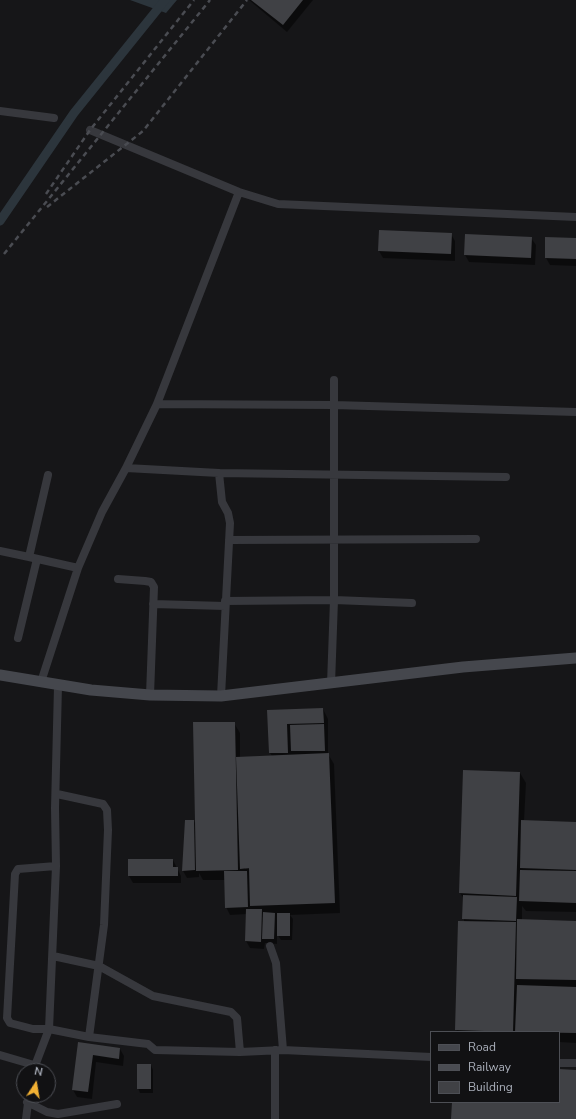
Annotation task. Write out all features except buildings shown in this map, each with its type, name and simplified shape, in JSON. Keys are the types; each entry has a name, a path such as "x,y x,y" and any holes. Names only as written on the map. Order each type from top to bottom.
{"street":[{"path":"0,111 54,118"},
{"path":"90,130 239,192 278,204 576,217"},
{"path":"41,682 78,568 102,512 126,468 157,404 239,192"},
{"path":"331,684 334,600 334,380"},
{"path":"157,404 334,405 576,412"},
{"path":"126,468 219,473 506,477"},
{"path":"219,473 222,502 228,513 230,523 221,696"},
{"path":"18,638 48,475"},
{"path":"229,540 476,539"},
{"path":"0,551 78,568"},
{"path":"118,580 151,582 154,592 150,695"},
{"path":"153,604 334,600 412,603"},
{"path":"0,675 58,686 150,695 221,696 463,667 576,658"},
{"path":"35,1063 48,1029 53,956 56,866 55,808 57,794 58,686"},
{"path":"57,794 103,804 107,810 108,830 104,925 89,1037"},
{"path":"56,866 18,869 15,874 7,1018 10,1023 33,1029 48,1029 89,1037 148,1044 155,1050 240,1052 279,1050 430,1058"},
{"path":"270,946 276,963 279,1050 275,1119"},
{"path":"53,956 99,966 153,996 231,1012 237,1018 240,1052"},
{"path":"0,1056 19,1063"},
{"path":"560,1063 576,1063"},
{"path":"26,1119 28,1103"},
{"path":"34,1103 47,1112 58,1114 117,1104"}],"shaded area":[{"path":"130,0 177,0 166,13"}],"waterway":[{"path":"0,221 74,113 165,0"}],"railway":[{"path":"46,194 90,130 194,0"},
{"path":"4,254 210,0"},
{"path":"47,207 143,131 247,0"}]}
